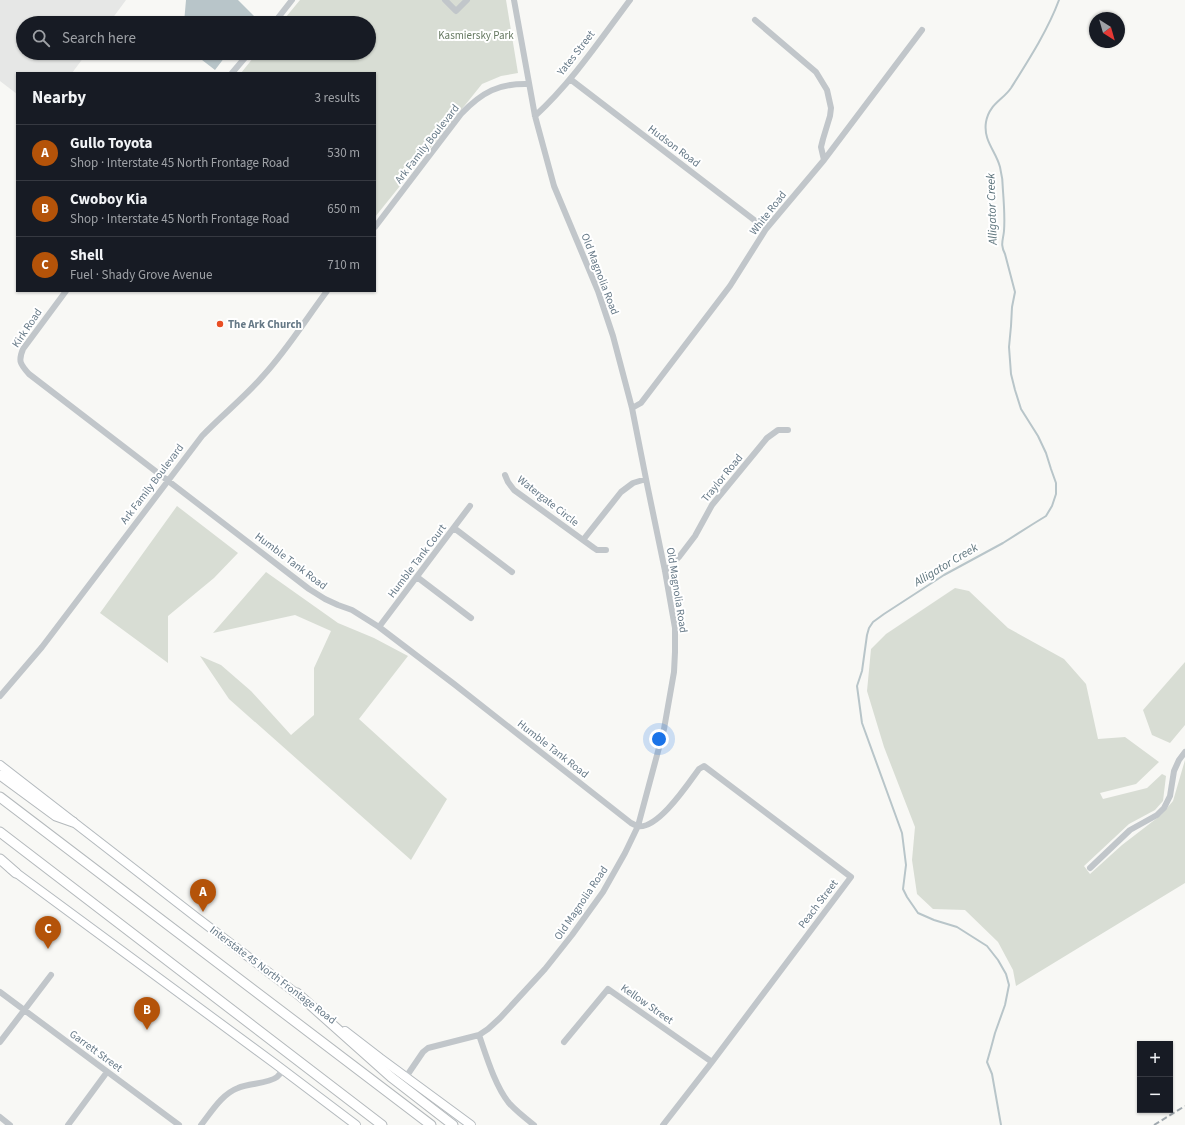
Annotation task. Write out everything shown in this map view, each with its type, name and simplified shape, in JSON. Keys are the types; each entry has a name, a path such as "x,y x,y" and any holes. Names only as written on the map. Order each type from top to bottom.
{"highway":[{"path":"0,775 56,816 73,822"},
{"path":"0,797 431,1125"},
{"path":"0,832 382,1125"},
{"path":"0,860 16,873"},
{"path":"297,993 391,1077 453,1125"}],"main road":[{"name":"Interstate 45 North Frontage Road","path":"0,765 178,904 297,993 380,1058 471,1125"},
{"path":"16,873 356,1125"}],"street":[{"path":"279,16 292,0"},
{"path":"445,0 456,11 467,0"},
{"name":"Old Magnolia Road","path":"479,1035 500,1018 545,969 603,892 625,853 638,826 664,729 674,672 675,652 675,628 665,571 632,408 613,336 598,290 554,186 535,116 514,0"},
{"name":"Yates Street","path":"535,116 552,100 570,79 630,0"},
{"path":"755,20 816,72 827,90 831,108 821,147 824,160"},
{"name":"White Road","path":"632,408 641,403 730,286 766,229 824,160 922,30"},
{"path":"233,72 243,60"},
{"name":"Hudson Road","path":"570,79 766,229"},
{"name":"Ark Family Boulevard","path":"376,226 468,107 484,94 493,89 504,85 529,84"},
{"name":"Kirk Road","path":"20,357 26,343 65,292"},
{"name":"Ark Family Boulevard","path":"0,696 42,646 202,436 248,393 264,375 326,292"},
{"name":"Humble Tank Road","path":"20,357 20,362 23,368 29,374 309,589 325,599 352,610 380,627 631,823 638,826"},
{"name":"Traylor Road","path":"665,571 679,557 695,536 712,505 767,438 778,430 788,430"},
{"name":"Watergate Circle","path":"505,475 514,490 597,550 606,550"},
{"name":"Watergate Circle","path":"583,540 622,492 634,483 646,479"},
{"name":"Humble Tank Court","path":"380,627 470,506"},
{"path":"454,528 512,572"},
{"path":"418,577 471,618"},
{"path":"1090,868 1130,830 1158,815 1164,808 1170,796 1174,771 1185,752"},
{"name":"Peach Street","path":"638,826 647,825 667,811 699,769 704,766 851,877 663,1125"},
{"path":"0,1042 51,975"},
{"name":"Kellow Street","path":"564,1042 608,988 712,1062"},
{"name":"Garrett Street","path":"0,992 179,1125"},
{"path":"406,1076 423,1052 428,1048 479,1035 498,1084 508,1102 534,1125"},
{"path":"201,1125 223,1098 230,1092 277,1077 283,1070"},
{"path":"68,1125 107,1072"},
{"path":"0,1117 10,1125"}],"shaded area":[{"path":"0,0 126,0 114,16 16,16 16,60 82,60 73,72 16,72 16,93 0,81"},
{"path":"186,0 238,0 254,16 185,16"},
{"path":"202,60 223,60 215,70"}],"green space":[{"name":"Kasmiersky Park","path":"300,0 506,0 518,73 501,76 482,84 376,216 376,72 242,72 251,60 376,60 376,16 287,16"},
{"path":"177,506 238,553 214,578 168,616 168,663 100,613"},
{"path":"266,572 338,623 374,638 408,656 359,719 447,799 411,860 229,699 200,656 221,665 251,691 291,735 314,715 314,668 331,631 295,615 213,633"},
{"path":"955,588 969,591 1008,628 1064,659 1086,684 1098,739 1125,737 1159,762 1136,784 1100,793 1103,799 1147,788 1162,774 1166,776 1163,801 1155,810 1129,824 1084,866 1090,874 1122,845 1161,815 1173,801 1185,760 1185,883 1016,986 1013,970 998,942 965,910 933,909 917,894 912,860 915,827 884,747 867,691 871,649 886,634"},
{"path":"1185,662 1185,725 1170,743 1152,735 1143,710"}],"waterway":[{"name":"Alligator Creek","path":"1001,1125 992,1074 987,1062 1005,1005 1009,985 1006,974 998,960 987,946 957,927 918,913 907,897 903,889 906,865 902,833 862,723 857,686 862,671 867,635 873,622 944,575 1003,543 1046,516 1052,506 1056,494 1056,483 1046,453 1038,436 1021,409 1011,374 1009,347 1012,307 1015,292 1002,245 1004,216 1003,185 1000,167 986,135 986,122 993,106 1008,92 1024,67 1043,34 1059,0"}],"railway":[{"path":"1154,1125 1185,1106"}],"place":[{"name":"The Ark Church","path":"220,324"},
{"name":"Gullo Toyota","path":"203,912"},
{"name":"Shell","path":"48,949"},
{"name":"Cwoboy Kia","path":"147,1030"}]}
